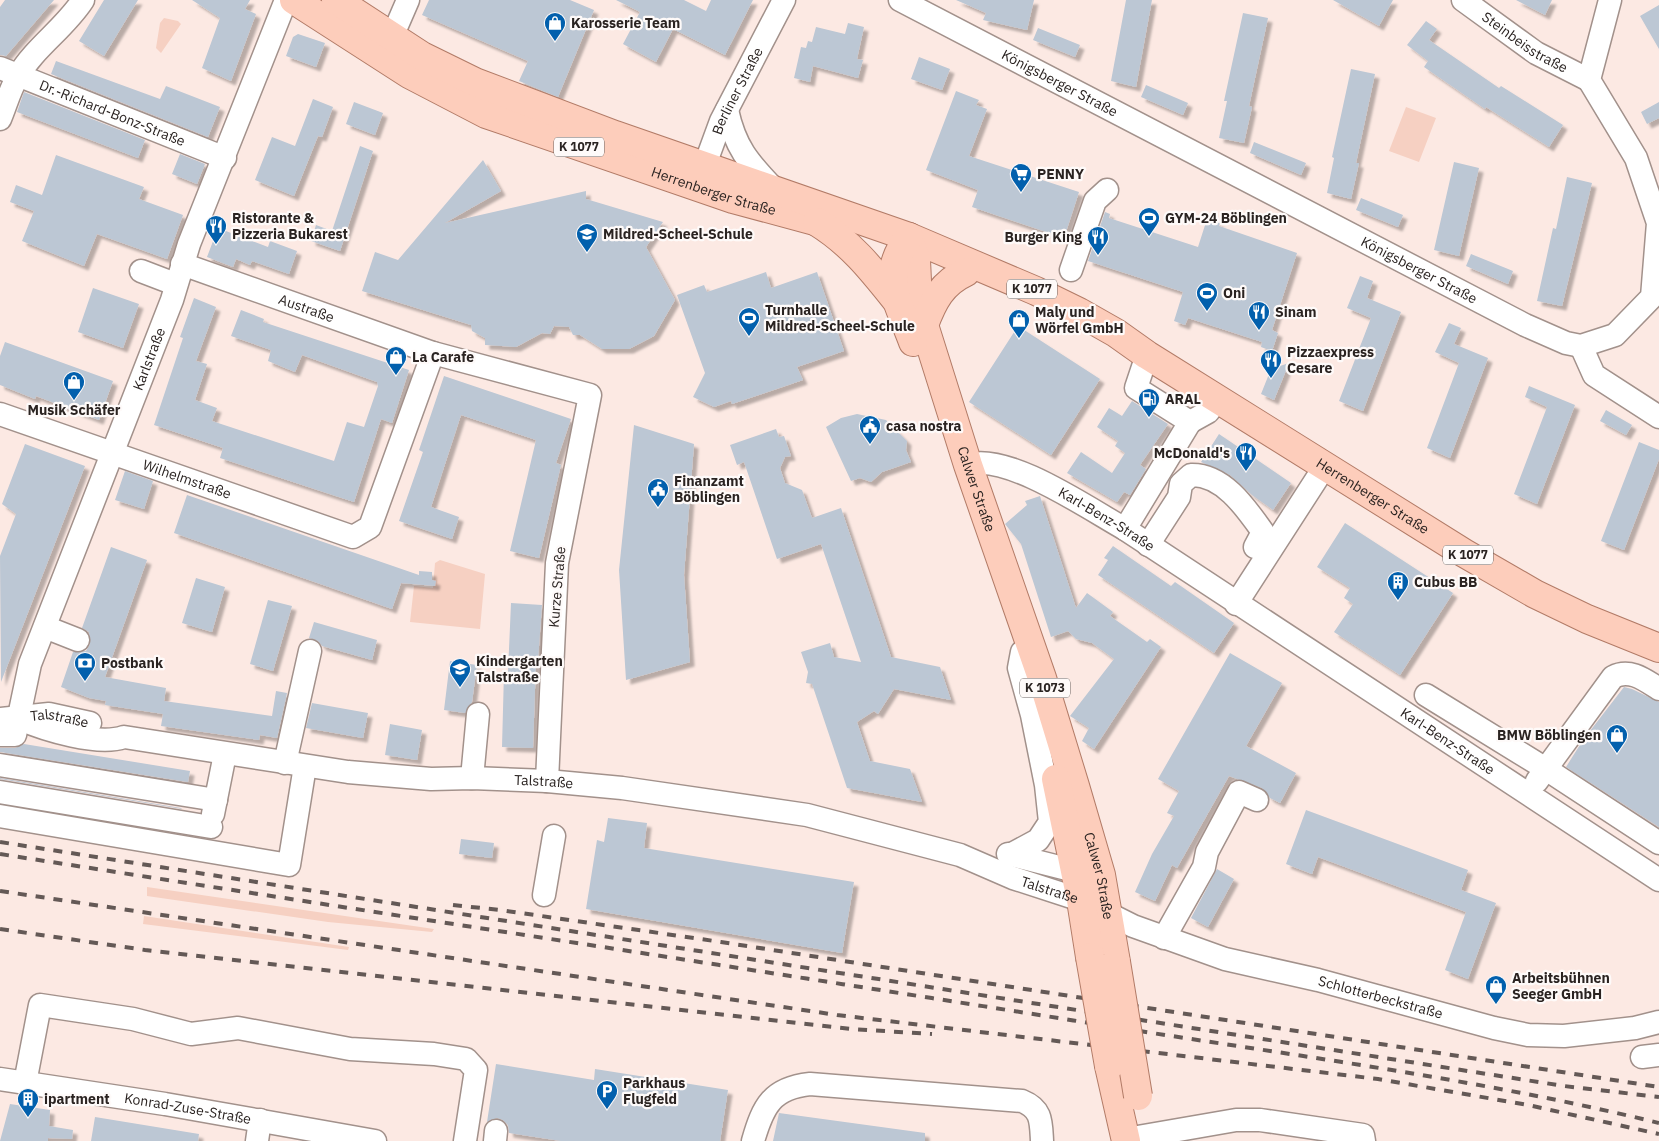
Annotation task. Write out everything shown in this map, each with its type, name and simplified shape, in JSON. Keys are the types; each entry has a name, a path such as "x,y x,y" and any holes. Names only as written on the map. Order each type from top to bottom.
{"main road":[{"name":"Herrenberger Straße","path":"294,0 409,74 486,114 700,176 774,189 908,245 1025,298 1109,340 1147,355"},
{"name":"Herrenberger Straße","path":"336,0 422,56 475,82 700,176 817,222 860,231 908,245 1036,291 1116,333 1147,355 1218,399 1321,473 1535,594 1587,619 1659,648"},
{"name":"K 1073","path":"817,222 840,236 866,261 897,301"},
{"name":"Calwer Straße","path":"908,245 893,265 893,279 897,301 919,358 1043,714 1081,900 1090,957 1131,1140"},
{"name":"Calwer Straße","path":"908,245 924,325 968,466 1058,730 1101,875 1116,962 1120,1085"},
{"path":"924,325 931,307 945,285 966,272"}],"street":[{"path":"0,119 9,72 40,48 74,14 83,0"},
{"name":"Karlstraße","path":"10,719 102,474 168,309 178,274 286,0"},
{"path":"392,37 408,0"},
{"name":"Berliner Straße","path":"700,176 727,110 784,0"},
{"name":"Königsberger Straße","path":"900,0 1525,325 1566,343 1581,346"},
{"name":"Steinbeisstraße","path":"1463,0 1536,53 1589,80"},
{"path":"1610,0 1589,80 1636,158 1658,223 1652,297 1616,335 1581,346 1594,375 1659,417"},
{"name":"Dr.-Richard-Bonz-Straße","path":"9,72 225,158"},
{"path":"727,110 732,133 739,149 774,189"},
{"path":"1071,270 1094,201 1107,190"},
{"name":"Austraße","path":"141,271 178,274 433,353 590,396"},
{"name":"Wilhelmstraße","path":"0,414 353,537 370,526 433,353"},
{"path":"1147,355 1136,388 1190,422"},
{"name":"Kurze Straße","path":"547,781 557,563 590,396"},
{"path":"1125,529 1190,422 1208,412 1218,399"},
{"name":"Karl-Benz-Straße","path":"968,466 985,462 1033,478 1125,529 1236,604 1659,880"},
{"path":"1236,604 1321,473"},
{"path":"1148,545 1179,497 1182,484 1190,475 1203,475 1237,498 1264,532 1255,547"},
{"path":"45,627 78,640"},
{"path":"0,816 289,865 297,820 295,764 310,651"},
{"name":"Calwer Straße","path":"1022,652 1018,668 1032,715 1049,810 1050,822 1042,836"},
{"path":"1528,794 1614,677 1621,673 1638,675 1659,689"},
{"path":"1426,695 1546,769 1659,843"},
{"path":"472,778 478,714"},
{"path":"0,735 15,735 10,719"},
{"name":"Talstraße","path":"10,719 46,730 113,741 124,737 225,754 391,776 547,781 622,788 807,815 960,855 1013,878 1081,900 1108,915"},
{"path":"207,850 225,754"},
{"path":"0,765 216,800"},
{"path":"0,792 211,827"},
{"path":"1164,938 1204,867 1207,852 1239,792 1257,800"},
{"path":"544,895 554,836"},
{"name":"Talstraße","path":"1012,854 1026,848 1042,836"},
{"name":"Talstraße","path":"960,855 1012,854 1075,871 1094,885 1101,894 1108,915"},
{"name":"Schlotterbeckstraße","path":"1108,915 1164,938 1225,959 1318,980 1528,1035 1564,1036 1635,1028 1659,1022"},
{"path":"25,1082 40,1005 134,1019 191,1034 238,1028 350,1049 434,1054 466,1059 476,1070 465,1141"},
{"name":"Konrad-Zuse-Straße","path":"0,1079 25,1082 259,1130 375,1141"},
{"path":"753,1141 762,1114 770,1101 779,1092 792,1086 810,1084 1022,1101 1037,1110 1041,1119 1042,1141"},
{"path":"1131,1140 1215,1123 1260,1120 1363,1135 1364,1141"}],"shaded area":[{"path":"164,18 178,21 181,24 161,53 156,48 160,23"},
{"path":"1406,107 1436,118 1419,162 1389,151"},
{"path":"440,560 485,574 480,629 410,622 414,586 433,588 435,563"},
{"path":"147,887 434,929 432,932 328,922 147,896"},
{"path":"144,916 349,947 348,950 143,924"}],"building":[{"path":"5,0 54,0 6,56 0,55 0,7"},
{"path":"104,0 138,0 104,56 79,41"},
{"path":"192,0 250,0 245,9 256,14 231,81 202,68 220,18"},
{"path":"429,0 570,0 594,10 558,97 519,81 528,61 422,15"},
{"path":"616,0 684,0 706,11 711,0 753,0 725,55 673,29 656,62 623,44 640,12"},
{"path":"956,0 1034,0 1027,30 983,20 986,13"},
{"path":"1126,0 1152,0 1136,87 1111,81"},
{"path":"1333,0 1393,0 1379,26"},
{"path":"1516,0 1552,0 1545,15"},
{"path":"1659,5 1659,49 1640,16"},
{"path":"1243,13 1268,18 1249,106 1252,107 1244,143 1219,138 1227,101 1224,101"},
{"path":"1426,21 1437,29 1429,40 1499,88 1501,86 1563,125 1549,147 1486,107 1485,109 1424,67 1428,61 1407,45"},
{"path":"848,23 864,27 857,59 863,60 858,78 813,66 810,82 794,78 801,47 806,48 808,41 812,42 816,27 845,34"},
{"path":"1038,28 1080,45 1075,57 1033,40"},
{"path":"298,34 325,43 316,67 286,56 293,37"},
{"path":"919,57 950,69 942,90 911,79"},
{"path":"56,61 160,99 166,86 220,107 208,137 51,74"},
{"path":"1351,69 1375,74 1356,163 1359,163 1351,199 1327,193 1334,158 1332,157"},
{"path":"1146,85 1188,103 1183,115 1141,97"},
{"path":"956,91 979,100 976,105 987,109 969,156 1079,192 1064,238 972,207 978,190 926,170"},
{"path":"24,92 145,140 138,158 17,112"},
{"path":"313,99 333,107 322,137 318,136 294,196 255,180 272,137 295,146"},
{"path":"354,102 383,113 375,135 346,124"},
{"path":"1659,102 1659,118 1647,124 1641,112"},
{"path":"1254,142 1306,163 1301,175 1250,153"},
{"path":"360,146 373,151 340,251 311,241 316,225 332,231"},
{"path":"180,154 205,164 197,184 172,174"},
{"path":"56,155 144,187 139,199 183,215 167,259 97,234 84,266 22,241 34,211 10,202 16,185 42,195"},
{"path":"483,160 501,191 445,223 586,191 586,199 663,222 646,247 675,300 654,336 629,349 602,349 580,335 573,335 569,327 554,326 550,334 542,333 516,347 485,345 485,338 472,331 471,325 362,291 375,252 398,260"},
{"path":"1454,162 1479,168 1459,256 1434,250"},
{"path":"1567,177 1592,183 1562,306 1537,301 1553,228 1556,229"},
{"path":"1361,198 1403,215 1398,227 1356,210"},
{"path":"1105,212 1110,214 1109,218 1198,247 1207,219 1220,223 1219,226 1297,253 1272,330 1278,333 1272,351 1261,347 1262,342 1188,318 1185,325 1174,321 1183,292 1088,261"},
{"path":"218,228 268,247 270,241 297,251 289,274 252,261 250,265 236,259 233,267 207,257"},
{"path":"1471,254 1513,271 1508,284 1466,266"},
{"path":"766,272 771,288 817,272 844,351 797,367 803,380 732,404 731,401 714,407 693,397 705,373 677,295 704,285 707,292"},
{"path":"1360,276 1373,281 1367,298 1401,312 1363,411 1339,401 1371,318 1347,308"},
{"path":"93,288 139,304 123,348 78,332"},
{"path":"194,298 216,307 196,361 207,364 195,400 217,408 212,421 334,461 347,422 364,427 378,386 377,382 302,355 295,372 268,361 271,350 231,336 241,310 264,319 263,322 409,370 392,423 381,419 354,502 220,458 223,448 154,425 183,338 180,337"},
{"path":"1449,323 1461,328 1454,344 1488,358 1450,458 1427,448 1459,363 1435,352"},
{"path":"1018,326 1100,379 1051,455 969,402"},
{"path":"5,342 113,381 99,420 36,396 35,399 0,385 0,356"},
{"path":"1289,363 1274,400 1261,394 1271,369"},
{"path":"444,376 571,419 556,463 561,465 539,558 510,551 536,440 461,415 431,507 459,517 452,539 399,521 423,452 419,450"},
{"path":"1529,386 1575,405 1537,504 1514,494 1547,407 1525,397"},
{"path":"1132,401 1168,424 1140,465 1146,469 1130,495 1124,492 1117,502 1067,473 1081,452 1112,473 1125,453 1115,446 1118,441 1097,427 1109,408 1122,416"},
{"path":"1606,410 1632,425 1626,435 1600,421"},
{"name":"casa nostra","path":"857,414 886,420 907,441 906,450 911,462 882,472 871,482 860,478 851,481 826,427 841,418"},
{"name":"Finanzamt Böblingen","path":"634,425 694,444 684,575 690,662 626,680 619,570"},
{"path":"776,429 779,437 784,436 791,456 785,457 780,468 785,483 802,490 812,518 841,508 891,657 940,667 951,700 894,689 878,714 874,711 857,722 870,761 910,769 922,802 847,788 812,684 806,683 808,672 801,652 830,643 834,657 861,662 821,544 777,559 744,462 737,465 730,445"},
{"name":"McDonald's","path":"1219,434 1291,483 1273,510 1252,495 1230,475 1201,462"},
{"path":"1639,442 1659,450 1659,459 1624,550 1601,541"},
{"path":"25,444 85,466 1,682 0,556 16,514 2,504"},
{"path":"125,471 153,481 144,509 115,500"},
{"path":"187,495 419,575 419,571 432,572 432,580 436,581 435,586 401,583 392,609 174,533"},
{"path":"1040,496 1076,608 1087,593 1113,612 1110,616 1147,642 1150,639 1161,647 1094,749 1082,741 1089,728 1070,716 1114,659 1092,643 1076,639 1068,631 1051,637 1021,544 1005,524 1027,505 1025,501"},
{"name":"Cubus BB","path":"1345,523 1453,593 1400,675 1334,632 1353,604 1344,598 1350,588 1317,567"},
{"path":"1113,546 1171,586 1175,582 1234,623 1214,653 1098,575 1108,560 1104,558"},
{"path":"111,547 147,560 105,677 166,688 164,701 272,716 276,691 287,693 277,738 260,735 259,740 161,726 163,714 105,705 106,701 89,698 61,687 73,652 86,651 90,644 89,632 82,628"},
{"path":"196,578 225,587 212,632 182,623"},
{"path":"268,600 292,606 273,671 250,664"},
{"path":"511,603 542,605 538,660 536,660 533,748 502,747 504,672 508,672"},
{"path":"314,622 377,640 372,660 322,646 318,641 309,638"},
{"path":"1230,653 1282,683 1246,746 1296,773 1280,803 1270,798 1262,788 1229,776 1177,868 1172,865 1155,901 1135,892 1152,854 1174,816 1167,813 1179,791 1158,779"},
{"name":"Kindergarten Talstraße","path":"450,661 477,665 472,702 465,713 444,710"},
{"name":"BMW Böblingen","path":"1624,687 1659,702 1659,827 1566,767 1583,740"},
{"path":"312,703 368,713 363,738 306,728"},
{"path":"390,724 422,730 417,760 385,755"},
{"path":"24,744 190,771 188,782 0,752 0,748 15,748"},
{"path":"0,779 181,808 182,809"},
{"path":"1306,810 1468,870 1461,890 1496,903 1468,979 1445,970 1466,912 1318,857 1312,874 1286,864"},
{"path":"608,818 647,823 644,848 854,882 842,953 586,909 597,840 604,842"},
{"path":"461,839 494,843 492,858 459,854"},
{"path":"1217,869 1234,879 1208,927 1191,918"},
{"name":"Parkhaus Flugfeld","path":"496,1064 594,1080 595,1069 728,1090 720,1141 561,1141 509,1133 508,1125 503,1120 497,1118 487,1122"},
{"name":"ipartment","path":"10,1104 50,1110 49,1126 73,1130 72,1139 48,1138 48,1141 0,1141"},
{"path":"779,1113 925,1133 925,1141 773,1141"},
{"path":"95,1117 199,1134 198,1141 91,1141"}],"railway":[{"path":"0,842 1564,1086 1659,1097"},
{"path":"0,854 1369,1066 1587,1106 1659,1123"},
{"path":"0,891 837,1015 1378,1079 1528,1105 1659,1134"},
{"path":"453,905 721,942 1659,1087"},
{"path":"0,929 145,950 851,1029 932,1034"}],"place":[{"name":"Karosserie Team","path":"555,42"},
{"name":"PENNY","path":"1021,193"},
{"name":"GYM-24 Böblingen","path":"1149,237"},
{"name":"Ristorante & Pizzeria Bukarest","path":"216,245"},
{"name":"Mildred-Scheel-Schule","path":"587,253"},
{"name":"Burger King","path":"1098,256"},
{"name":"Oni","path":"1207,312"},
{"name":"Sinam","path":"1259,331"},
{"name":"Turnhalle Mildred-Scheel-Schule","path":"749,337"},
{"name":"Maly und Wörfel GmbH","path":"1019,339"},
{"name":"La Carafe","path":"396,376"},
{"name":"Pizzaexpress Cesare","path":"1271,379"},
{"name":"Musik Schäfer","path":"74,401"},
{"name":"ARAL","path":"1149,418"},
{"name":"casa nostra","path":"870,445"},
{"name":"McDonald's","path":"1246,472"},
{"name":"Finanzamt Böblingen","path":"658,508"},
{"name":"Cubus BB","path":"1398,601"},
{"name":"Postbank","path":"85,682"},
{"name":"Kindergarten Talstraße","path":"460,688"},
{"name":"BMW Böblingen","path":"1617,754"},
{"name":"Arbeitsbühnen Seeger GmbH","path":"1496,1005"},
{"name":"Parkhaus Flugfeld","path":"607,1110"},
{"name":"ipartment","path":"28,1118"}]}
